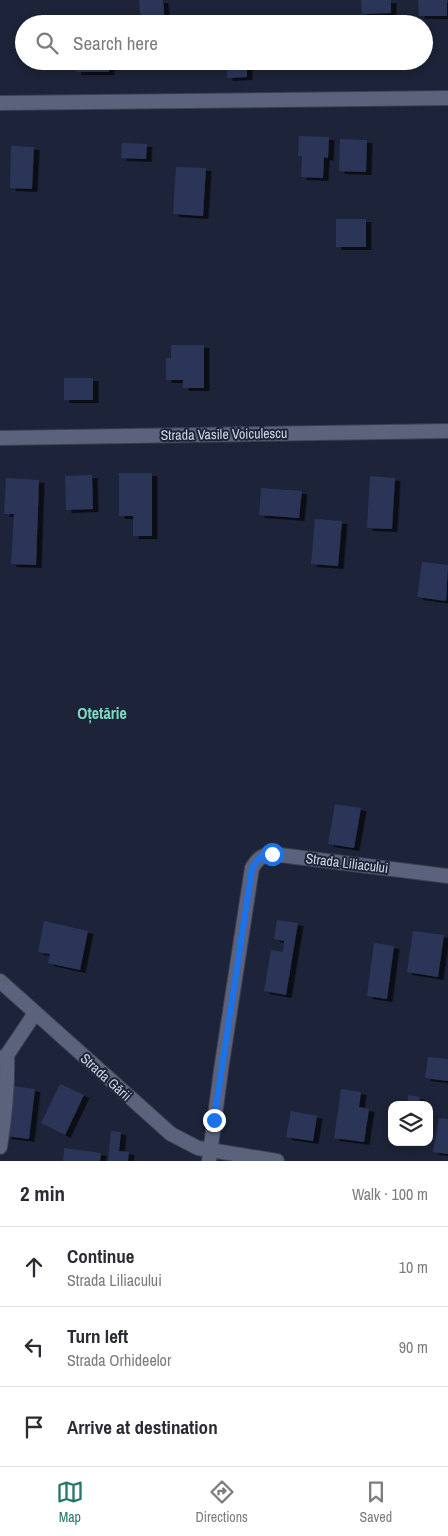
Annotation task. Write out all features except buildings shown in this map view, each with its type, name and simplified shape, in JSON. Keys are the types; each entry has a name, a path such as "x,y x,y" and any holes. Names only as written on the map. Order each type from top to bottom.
{"street":[{"path":"0,103 448,98"},
{"name":"Strada Vasile Voiculescu","path":"0,438 448,431"},
{"name":"Strada Liliacului","path":"213,1157 221,1070 252,868 260,857 272,854 448,876"},
{"name":"Strada Gării","path":"0,981 164,1128 213,1157 277,1161"},
{"path":"0,1147 7,1090 4,1057 35,1012"}],"district":[{"name":"Oțetărie","path":"102,713"}],"route":[{"path":"214,1120 252,868 260,857 272,854"}]}
